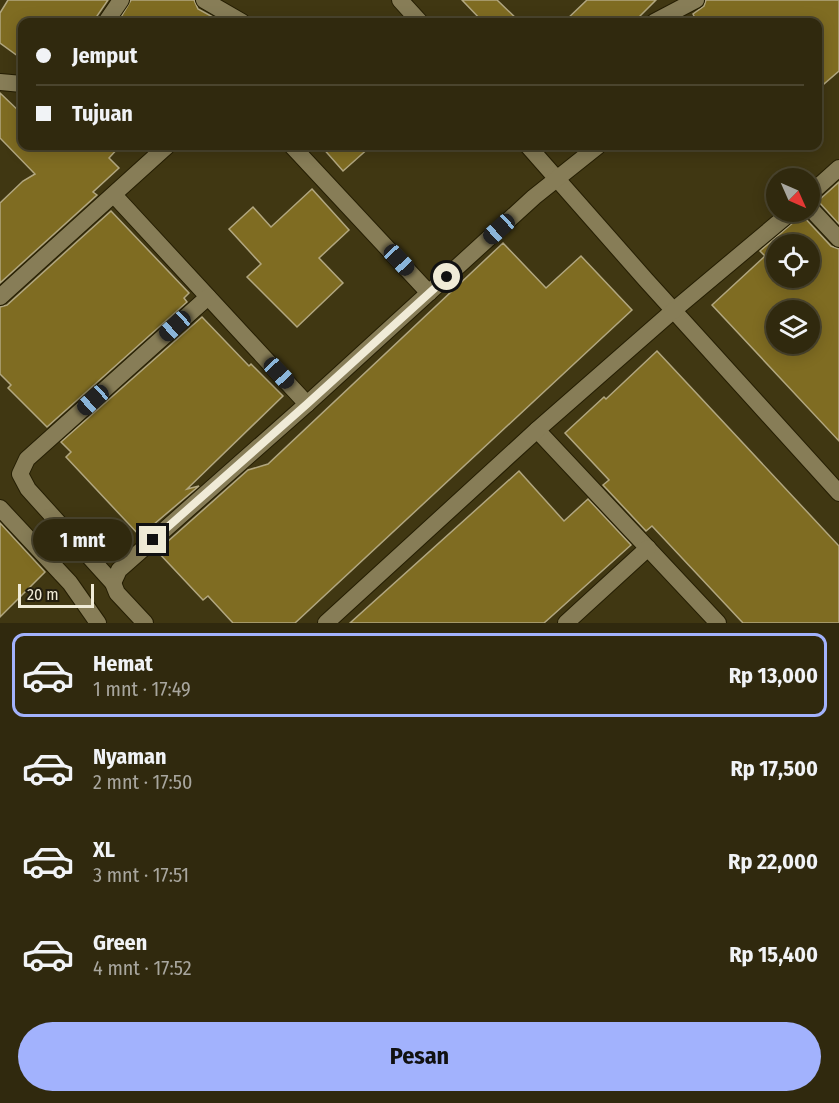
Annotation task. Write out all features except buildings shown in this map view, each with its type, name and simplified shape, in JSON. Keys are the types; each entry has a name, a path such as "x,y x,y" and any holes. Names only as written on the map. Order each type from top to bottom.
{"street":[{"path":"109,18 121,0"},
{"path":"204,0 235,18"},
{"path":"400,0 416,18"},
{"path":"662,18 696,0"},
{"path":"0,82 18,84"},
{"path":"0,297 163,150"},
{"path":"296,150 429,293"},
{"path":"532,150 839,493"},
{"path":"113,583 119,570 307,404 534,196 593,150"},
{"path":"820,185 839,168"},
{"path":"114,195 307,404"},
{"path":"820,219 839,239"},
{"path":"326,623 537,430 779,222"},
{"path":"145,623 117,593 113,583 28,489 20,474 27,459 208,297"},
{"path":"537,430 718,623"},
{"path":"0,508 70,583 98,623"},
{"path":"566,623 648,548"}],"route":[{"path":"153,540 447,277"}]}
